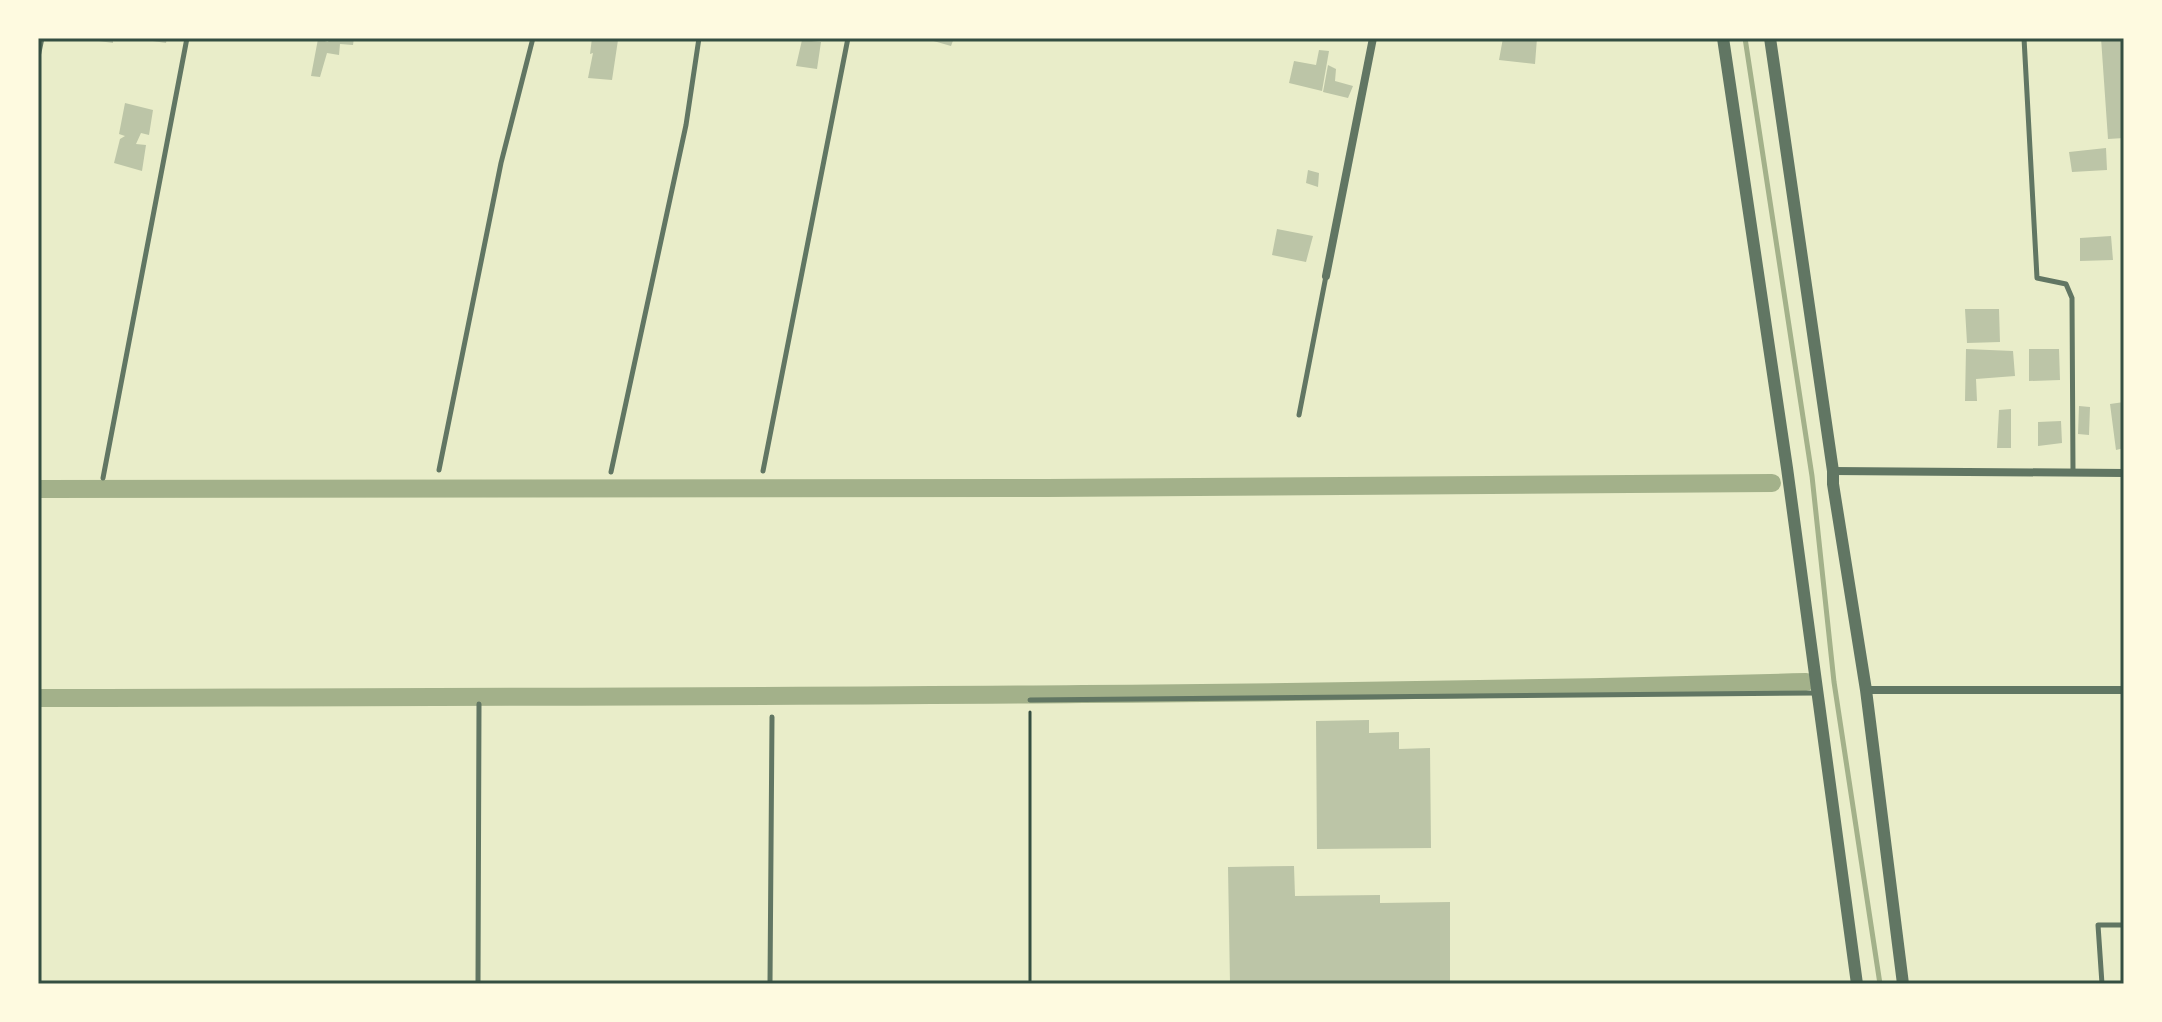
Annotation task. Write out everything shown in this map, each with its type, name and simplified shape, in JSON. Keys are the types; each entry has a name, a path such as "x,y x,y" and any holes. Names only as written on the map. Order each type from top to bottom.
{"street":[{"path":"1326,276 1373,38"},
{"path":"1723,38 1787,468 1857,984"},
{"path":"1770,38 1833,484 1866,690 1903,984"},
{"path":"1833,471 2124,473"},
{"path":"1866,690 2124,690"}],"lane":[{"path":"38,57 42,38"},
{"path":"103,478 187,38"},
{"path":"439,470 501,163 533,38"},
{"path":"611,472 686,125 699,38"},
{"path":"763,471 848,38"},
{"path":"2024,38 2037,278 2066,284 2072,298 2073,472"},
{"path":"1299,415 1326,276"},
{"path":"1030,700 1817,693"},
{"path":"478,984 479,704"},
{"path":"770,984 772,717"},
{"path":"2102,984 2098,925 2124,925"}],"path":[{"path":"1030,700 1030,984"}],"building":[{"path":"113,38 113,43 92,40"},
{"path":"146,38 167,38 166,43"},
{"path":"330,38 354,38 353,45 340,44 339,55 327,53 320,77 311,76 318,39 328,42"},
{"path":"592,38 618,40 612,80 588,78 593,53 590,54"},
{"path":"923,38 954,38 951,46"},
{"path":"1503,38 1537,38 1535,64 1499,60"},
{"path":"2101,38 2122,38 2124,138 2108,139"},
{"path":"802,40 821,42 817,69 796,66"},
{"path":"1319,50 1329,51 1322,91 1289,83 1294,61 1316,65"},
{"path":"1328,65 1336,69 1335,81 1353,86 1348,98 1323,92"},
{"path":"125,103 153,110 149,135 141,133 136,144 146,145 142,171 114,163 120,139 125,136 119,134"},
{"path":"2106,148 2107,170 2072,172 2069,152"},
{"path":"1308,170 1319,173 1318,187 1306,183"},
{"path":"1277,229 1313,236 1306,262 1272,255"},
{"path":"2111,236 2113,260 2080,261 2080,238"},
{"path":"1965,309 1999,309 2000,342 1967,343"},
{"path":"1966,349 2013,351 2015,376 1976,379 1977,401 1965,401"},
{"path":"2029,349 2059,349 2060,380 2029,381"},
{"path":"2124,402 2124,448 2116,450 2110,404"},
{"path":"2079,406 2090,407 2089,435 2078,434"},
{"path":"2011,409 2011,448 1997,448 1999,410"},
{"path":"2061,421 2062,443 2038,446 2038,422"},
{"path":"1369,720 1369,733 1399,732 1399,749 1430,748 1431,848 1317,849 1316,721"},
{"path":"1294,866 1295,896 1380,895 1380,903 1450,902 1450,984 1230,984 1228,867"}],"waterway":[{"path":"1745,38 1812,476 1834,682 1880,984"},
{"path":"38,489 1047,488 1772,483"},
{"path":"38,698 1143,694 1806,682"}]}
